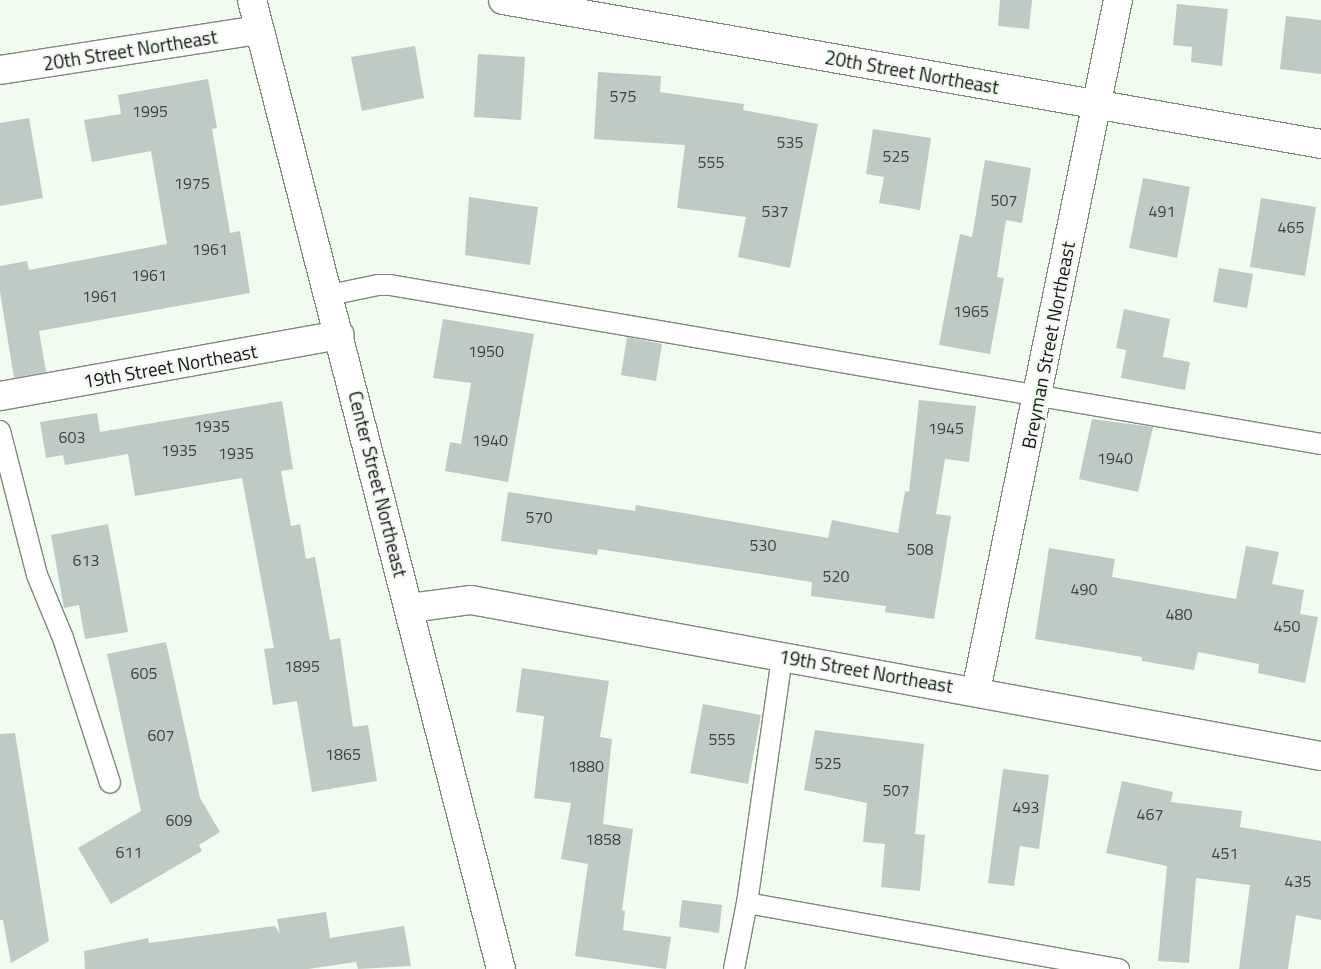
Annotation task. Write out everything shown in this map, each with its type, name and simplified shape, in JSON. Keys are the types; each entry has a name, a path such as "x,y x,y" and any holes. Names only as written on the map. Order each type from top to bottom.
{"street":[{"name":"Center Street Northeast","path":"252,0 330,295 502,969"},
{"name":"20th Street Northeast","path":"503,0 1321,144"},
{"name":"Breyman Street Northeast","path":"976,690 1038,397 1095,104 1118,0"},
{"name":"20th Street Northeast","path":"0,70 259,30"},
{"name":"19th Street Northeast","path":"0,396 340,335"},
{"name":"19th Street Northeast","path":"410,608 472,600 976,690 1321,756"}],"lane":[{"path":"330,295 378,285 390,285 1321,444"},
{"path":"0,430 37,575 63,638 110,784"},
{"path":"734,969 747,903 782,656"},
{"path":"747,903 1119,969"}],"building":[{"path":"1000,0 1032,0 1029,29 998,26"},
{"path":"1177,4 1228,9 1222,66 1191,62 1192,47 1173,45"},
{"path":"1286,16 1321,20 1321,74 1280,69"},
{"path":"415,46 424,98 362,111 351,57"},
{"path":"478,54 525,57 521,120 474,117"},
{"path":"598,72 661,76 660,92 744,104 743,110 818,124 790,268 738,257 746,217 677,208 685,145 594,139"},
{"path":"208,79 217,128 212,129 230,233 240,231 250,293 39,331 46,372 14,378 0,292 0,266 27,261 29,270 167,244 151,151 92,162 84,120 121,114 118,95"},
{"path":"29,118 43,198 0,206 0,123"},
{"path":"873,129 931,138 920,210 879,203 884,177 866,174"},
{"path":"985,160 1031,168 1022,223 1006,220 997,277 1004,278 990,354 939,345 960,234 972,237"},
{"path":"1143,178 1190,187 1177,258 1129,248"},
{"path":"469,197 538,207 530,265 465,255"},
{"path":"1261,198 1316,207 1305,276 1250,267"},
{"path":"1219,268 1253,274 1247,308 1213,302"},
{"path":"1124,309 1170,319 1163,357 1190,362 1185,390 1121,378 1126,350 1116,348"},
{"path":"443,319 534,334 508,482 445,471 450,442 461,444 471,383 433,378"},
{"path":"627,337 662,344 656,381 621,375"},
{"path":"919,400 976,406 969,462 945,459 936,514 951,516 934,619 885,612 886,606 811,596 812,582 598,549 597,555 501,541 508,492 635,511 636,505 828,538 832,520 898,533 905,491 909,492"},
{"path":"282,401 293,469 281,471 291,526 300,524 306,559 315,557 330,640 340,638 353,727 368,725 377,781 312,792 297,701 273,705 264,649 274,648 242,478 135,496 128,454 65,465 63,455 46,458 40,422 97,413 100,432"},
{"path":"1092,419 1153,427 1138,492 1079,479"},
{"path":"108,524 128,632 85,639 79,605 64,608 51,535"},
{"path":"1246,546 1279,552 1272,584 1304,590 1300,614 1318,617 1305,683 1258,673 1259,664 1198,652 1194,670 1142,661 1142,657 1035,639 1049,548 1115,559 1112,577 1236,599"},
{"path":"166,642 200,798 220,832 199,845 202,851 111,904 78,848 141,811 107,654"},
{"path":"522,668 609,681 600,737 612,739 603,824 633,829 622,910 625,911 623,930 671,937 666,969 575,956 588,864 561,859 571,803 534,798 544,716 516,712"},
{"path":"703,704 761,715 748,784 690,773"},
{"path":"815,730 924,744 915,834 925,835 920,891 881,887 885,844 863,842 867,803 804,790"},
{"path":"15,733 49,941 11,963 3,920 0,920 0,734"},
{"path":"1003,769 1049,775 1039,849 1020,846 1014,886 988,883"},
{"path":"1122,781 1173,792 1171,802 1242,811 1240,827 1321,841 1321,920 1296,915 1288,969 1239,969 1250,885 1196,878 1189,963 1158,961 1167,866 1106,853"},
{"path":"682,900 722,905 719,933 679,927"},
{"path":"326,912 330,938 404,926 411,966 358,969 356,962 308,969 85,969 84,951 148,938 149,943 275,926 280,934 277,919"}]}
